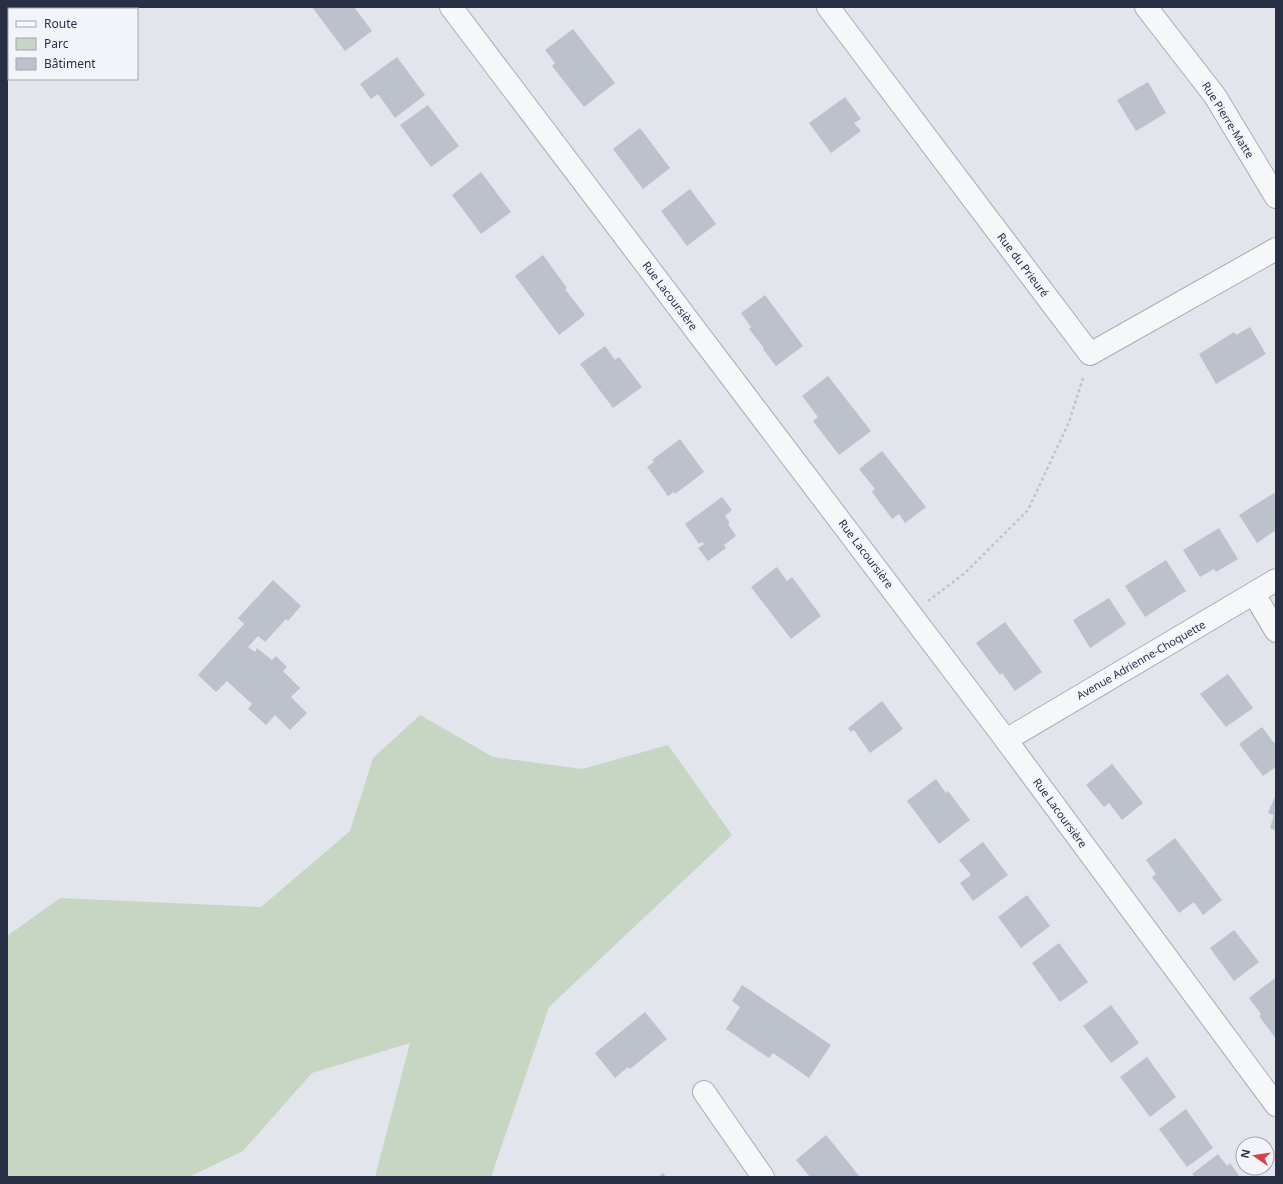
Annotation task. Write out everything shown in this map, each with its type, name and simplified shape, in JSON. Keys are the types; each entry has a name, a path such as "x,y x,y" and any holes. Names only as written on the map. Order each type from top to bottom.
{"street":[{"name":"Rue Lacoursière","path":"451,7 1006,740 1276,1105"},
{"name":"Rue du Prieuré","path":"828,7 1090,354"},
{"name":"Rue Pierre-Matte","path":"1146,7 1215,96 1276,197"},
{"path":"1090,354 1276,249"},
{"name":"Avenue Adrienne-Choquette","path":"1006,740 1276,580"},
{"path":"1254,594 1276,630"},
{"path":"704,1092 763,1177"}],"path":[{"path":"911,614 965,573 1028,510 1068,422 1090,354"}],"green space":[{"path":"420,715 493,757 582,769 668,745 732,835 549,1007 491,1177 375,1177 410,1043 312,1073 243,1151 189,1177 7,1177 7,936 60,898 261,907 350,831 373,758"}],"building":[{"path":"312,7 354,7 372,31 345,51"},
{"path":"573,29 615,83 584,107 552,66 555,63 545,50"},
{"path":"397,57 425,95 395,118 378,94 371,99 360,84"},
{"path":"1148,82 1166,113 1136,131 1117,100"},
{"path":"845,97 861,119 854,123 861,131 831,153 809,123"},
{"path":"428,105 459,146 431,167 400,125"},
{"path":"640,128 670,168 643,189 613,149"},
{"path":"481,172 511,212 481,234 452,195"},
{"path":"690,189 716,224 687,246 661,211"},
{"path":"543,255 567,288 565,289 585,315 559,335 515,276"},
{"path":"765,295 803,346 776,366 749,329 751,327 741,313"},
{"path":"1250,327 1266,354 1216,384 1199,354 1234,332 1236,335"},
{"path":"605,346 615,360 619,357 642,387 613,408 580,364"},
{"path":"828,376 871,431 839,455 813,421 818,417 802,396"},
{"path":"680,439 704,472 675,494 674,492 668,496 647,467 654,462 652,460"},
{"path":"882,451 926,507 905,523 899,514 892,519 872,492 875,489 859,469"},
{"path":"1274,493 1276,497 1276,530 1257,543 1239,515"},
{"path":"722,497 732,510 725,516 730,523 728,524 736,536 724,545 726,548 708,561 698,548 704,544 702,542 699,544 685,524"},
{"path":"1219,528 1238,559 1216,572 1214,569 1200,577 1183,550"},
{"path":"1166,560 1186,591 1145,617 1125,586"},
{"path":"777,567 787,581 792,577 821,616 791,639 751,587"},
{"path":"273,580 301,606 288,621 286,619 265,642 258,636 248,647 255,652 257,648 272,660 276,656 287,667 283,671 300,688 291,697 307,713 290,730 275,715 266,725 248,709 252,704 227,681 216,692 198,675 244,624 238,618"},
{"path":"1109,598 1126,624 1090,648 1073,620"},
{"path":"1005,622 1042,672 1015,691 1002,673 1000,675 976,643"},
{"path":"1228,674 1253,708 1226,727 1200,694"},
{"path":"882,701 903,729 870,753 854,730 851,732 848,728"},
{"path":"1262,727 1274,743 1276,741 1276,767 1263,776 1239,744"},
{"path":"1112,764 1143,803 1122,820 1109,803 1104,807 1086,785"},
{"path":"936,779 946,793 948,791 970,820 939,844 907,801"},
{"path":"1276,794 1276,831 1270,828 1274,815 1268,813"},
{"path":"1175,838 1222,900 1203,915 1194,902 1179,913 1152,877 1156,874 1146,860"},
{"path":"983,842 1008,875 973,901 960,883 971,875 959,860"},
{"path":"1027,895 1050,926 1021,948 998,917"},
{"path":"1234,930 1259,962 1234,981 1210,948"},
{"path":"1059,943 1088,982 1060,1002 1032,963"},
{"path":"1275,978 1276,1039 1259,1016 1261,1014 1249,998"},
{"path":"742,985 831,1045 809,1078 773,1053 769,1058 726,1029 740,1007 732,1001"},
{"path":"1111,1005 1139,1043 1111,1063 1083,1026"},
{"path":"645,1012 667,1039 630,1069 628,1067 615,1078 595,1053"},
{"path":"1147,1057 1176,1097 1150,1117 1120,1077"},
{"path":"1186,1109 1213,1148 1187,1167 1159,1129"},
{"path":"826,1135 860,1177 810,1177 796,1160"},
{"path":"1218,1154 1227,1166 1230,1163 1235,1170 1235,1176 1240,1177 1195,1177 1192,1174"},
{"path":"663,1173 666,1177 658,1177"}]}
